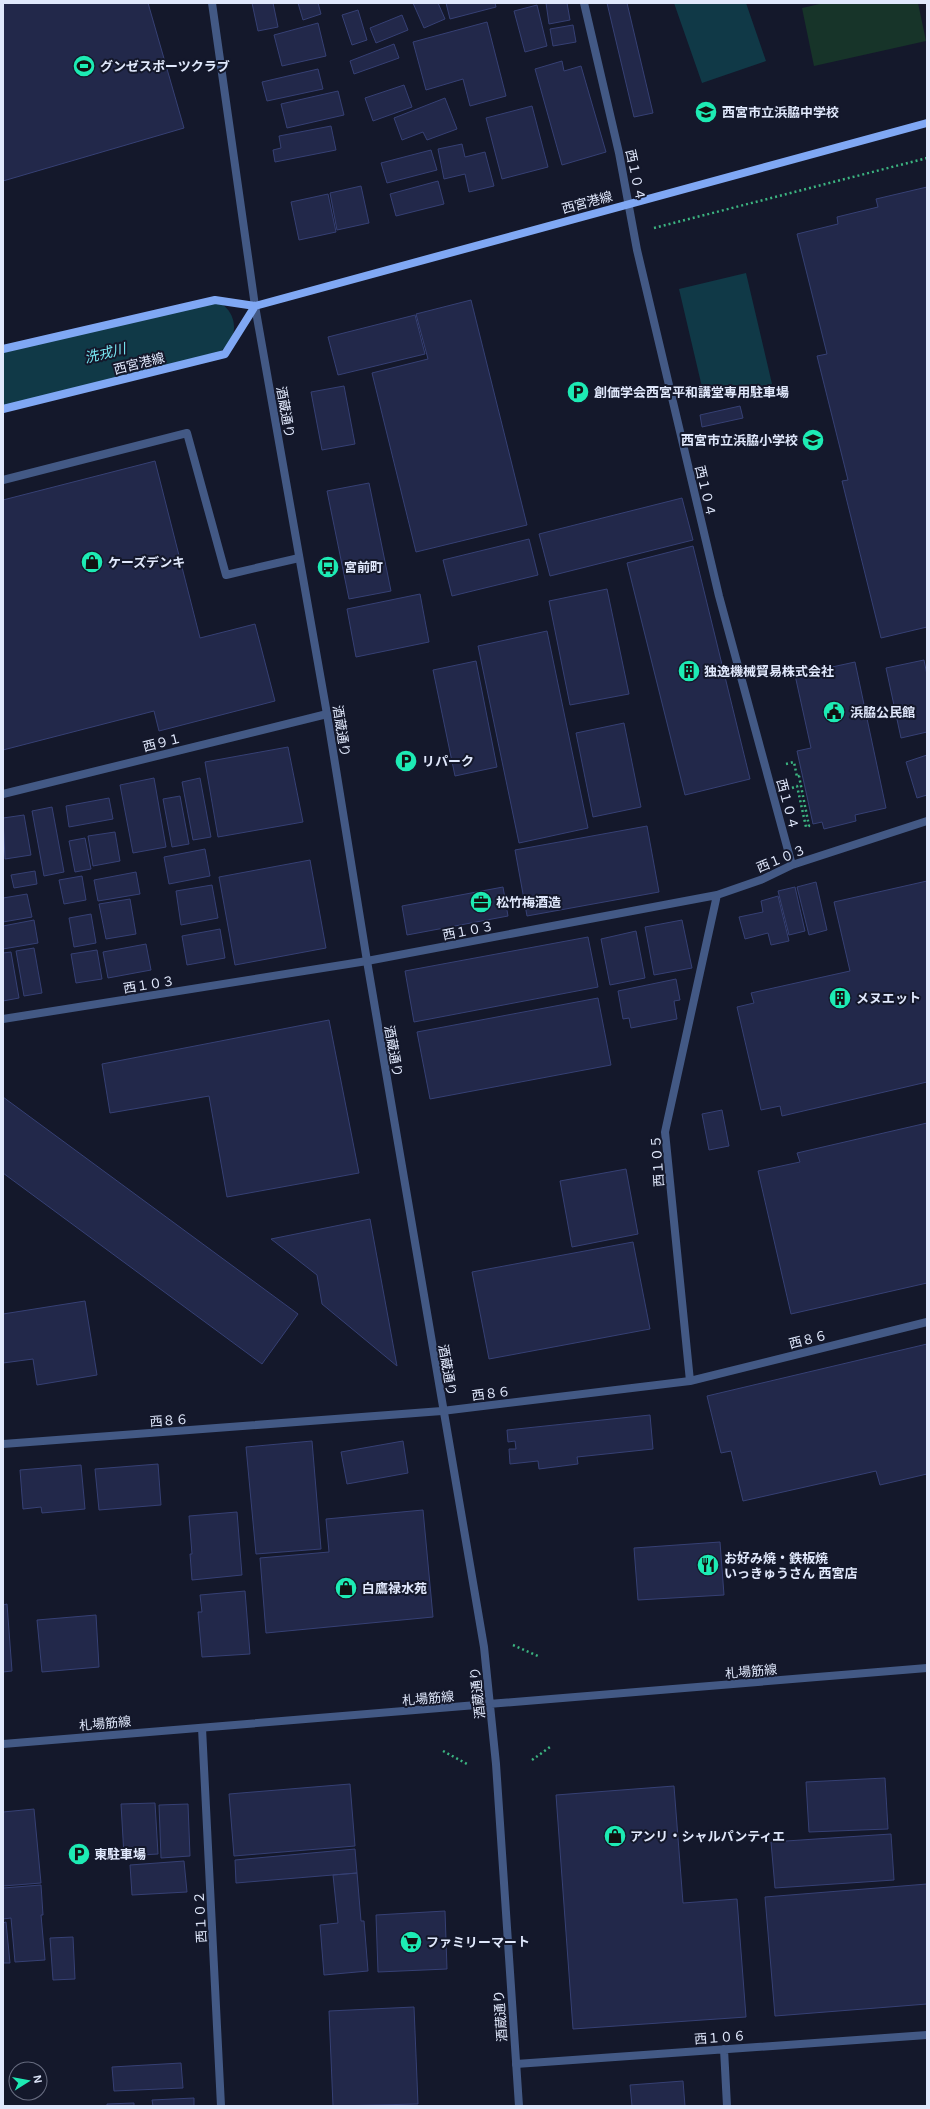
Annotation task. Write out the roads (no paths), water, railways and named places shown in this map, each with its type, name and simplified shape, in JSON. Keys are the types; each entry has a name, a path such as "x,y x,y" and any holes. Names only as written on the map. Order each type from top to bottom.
{"main road":[{"name":"西宮港線","path":"3,349 215,300 255,306 927,123"},
{"name":"西宮港線","path":"3,409 225,354 255,306"}],"street":[{"name":"酒蔵通り","path":"212,3 255,306 327,714 442,1411 484,1647 496,1764 519,2106"},
{"name":"西１０４","path":"584,3 629,203 634,233 719,596 792,865"},
{"path":"3,480 188,433 226,575 300,558"},
{"name":"西９１","path":"3,794 327,714"},
{"name":"西１０３","path":"3,1019 367,961 717,895 763,879 792,865 927,821"},
{"name":"西１０５","path":"690,1381 665,1132 717,895"},
{"name":"西８６","path":"3,1444 442,1411 690,1381 927,1322"},
{"name":"札場筋線","path":"3,1744 927,1668"},
{"name":"西１０２","path":"202,1728 222,2106"},
{"name":"西１０６","path":"516,2064 927,2035"},
{"path":"724,2049 727,2106"}],"water":[{"path":"674,3 746,3 766,61 702,83"},
{"path":"746,273 772,384 705,400 679,289"}],"waterway":[{"name":"洗戎川","path":"3,379 206,327"}],"place":[{"name":"グンゼスポーツクラブ","path":"84,66"},
{"name":"西宮市立浜脇中学校","path":"706,112"},
{"name":"創価学会西宮平和講堂専用駐車場","path":"578,392"},
{"name":"西宮市立浜脇小学校","path":"813,440"},
{"name":"ケーズデンキ","path":"92,562"},
{"name":"宮前町","path":"328,567"},
{"name":"独逸機械貿易株式会社","path":"689,671"},
{"name":"浜脇公民館","path":"834,712"},
{"name":"リパーク","path":"406,761"},
{"name":"松竹梅酒造","path":"481,902"},
{"name":"メヌエット","path":"840,998"},
{"name":"お好み焼・鉄板焼 いっきゅうさん 西宮店","path":"708,1565"},
{"name":"白鷹禄水苑","path":"346,1588"},
{"name":"アンリ・シャルパンティエ","path":"615,1836"},
{"name":"東駐車場","path":"79,1854"},
{"name":"ファミリーマート","path":"411,1942"}]}
